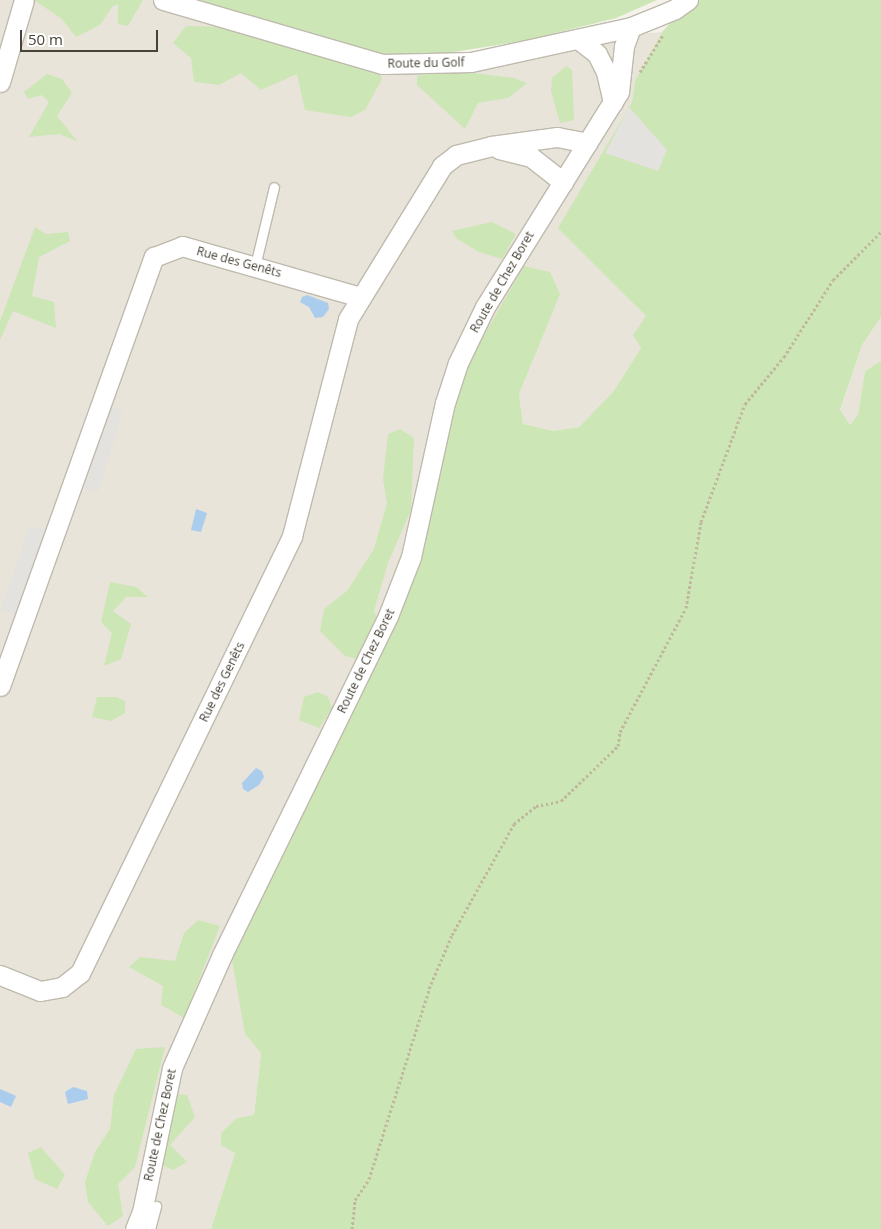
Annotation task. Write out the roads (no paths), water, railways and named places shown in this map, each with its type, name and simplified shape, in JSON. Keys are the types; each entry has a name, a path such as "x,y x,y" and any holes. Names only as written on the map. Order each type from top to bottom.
{"street":[{"path":"1,79 24,0"},
{"name":"Route du Golf","path":"163,0 382,64 471,62 631,27 675,9 688,0"},
{"name":"Route de Chez Boret","path":"135,1229 142,1212 172,1068 222,955 388,616 412,557 445,403 458,363 485,307 619,92 624,46 631,27"},
{"path":"578,39 597,54 606,72 613,102"},
{"name":"Rue des Genêts","path":"0,975 40,991 62,987 80,973 292,536 348,319 442,166 456,156 490,146 557,138 587,143"},
{"path":"490,146 530,157 563,182"},
{"name":"Rue des Genêts","path":"0,686 154,257 182,246 360,297"}],"lane":[{"path":"254,266 274,187"},
{"path":"150,1229 156,1206"}],"water":[{"path":"307,295 328,303 329,309 323,317 315,318 309,307 300,302 302,297"},
{"path":"196,509 207,513 201,532 191,530"},
{"path":"256,768 262,771 264,777 259,785 248,792 243,789 242,783"},
{"path":"73,1087 87,1091 88,1099 68,1104 65,1092"},
{"path":"0,1089 16,1096 11,1107 0,1102"}]}
